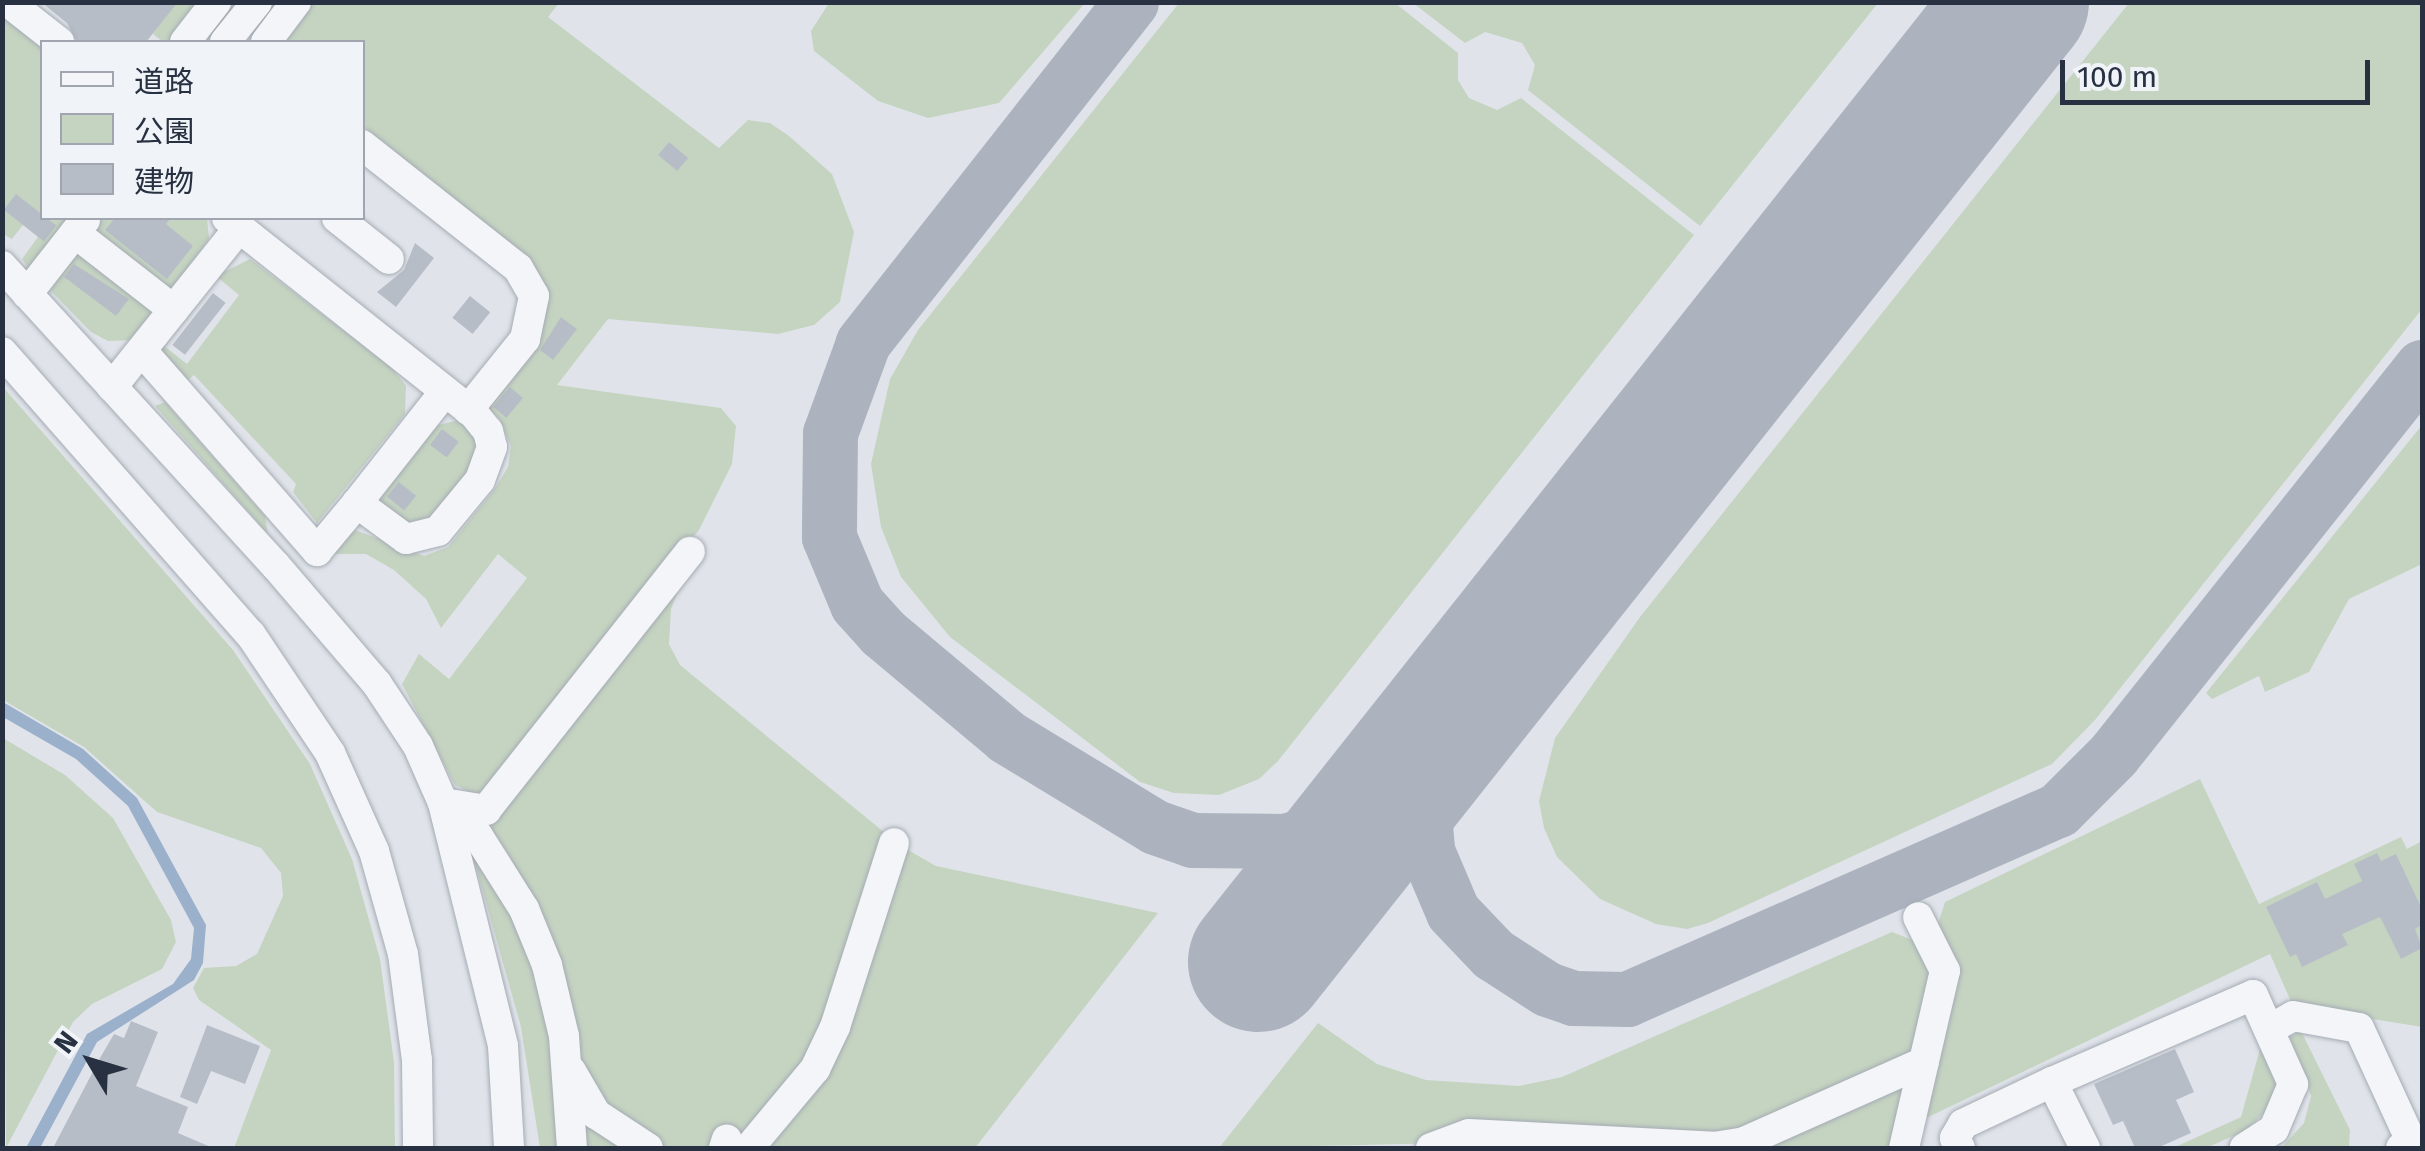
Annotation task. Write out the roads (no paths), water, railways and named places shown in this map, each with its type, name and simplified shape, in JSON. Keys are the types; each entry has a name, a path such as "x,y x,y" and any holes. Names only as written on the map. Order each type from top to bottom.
{"street":[{"path":"8,2 56,40"},
{"path":"187,40 216,2"},
{"path":"228,40 257,2"},
{"path":"268,40 296,2"},
{"path":"142,350 317,551 357,503 534,323 529,283 365,147"},
{"path":"340,220 389,259"},
{"path":"112,387 174,310 233,222 488,431 488,465 438,532 406,539 357,503"},
{"path":"27,294 81,225 174,310"},
{"path":"2,266 377,684 418,746 444,803 503,1046 509,1148"},
{"path":"2,352 252,635 330,754 374,851 403,954 417,1060 418,1148"},
{"path":"444,803 486,810 690,552"},
{"path":"444,803 478,836 524,910 547,965 565,1060 572,1148"},
{"path":"733,1146 815,1069 835,1027 894,843"},
{"path":"1904,1148 1946,972 1918,918"},
{"path":"1960,1148 1955,1138 1963,1124 2253,994 2293,1084 2288,1106 2274,1129 2244,1148"},
{"path":"2270,1029 2293,1016 2358,1028 2412,1143 2401,1148"},
{"path":"565,1060 596,1114 648,1148"},
{"path":"1431,1148 1469,1134 1714,1146 1744,1142 1924,1062"},
{"path":"2052,1082 2085,1148"}],"water":[{"path":"3,702 83,749 137,798 206,925 203,963 194,980 97,1042 40,1148 26,1148 87,1034 173,984 191,959 194,928 128,806 76,759 3,717"}]}
